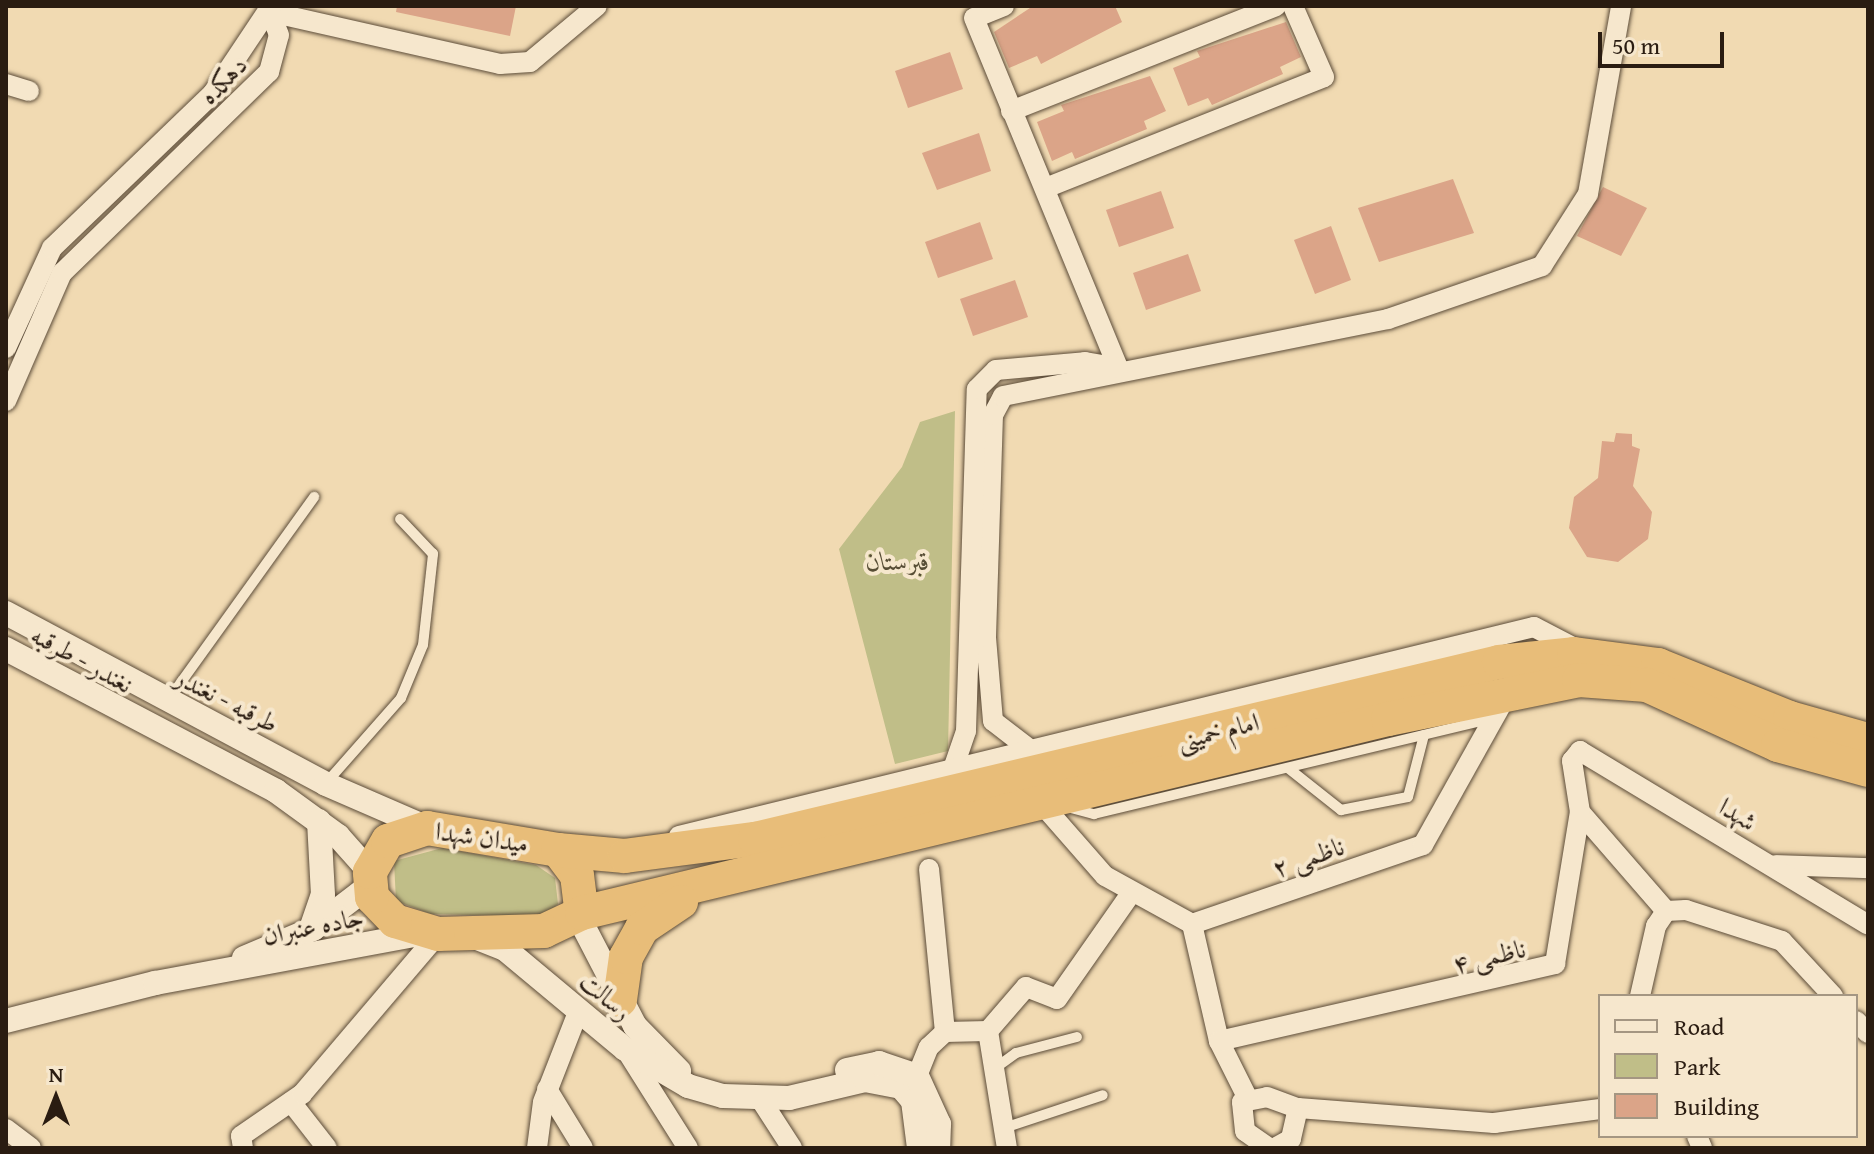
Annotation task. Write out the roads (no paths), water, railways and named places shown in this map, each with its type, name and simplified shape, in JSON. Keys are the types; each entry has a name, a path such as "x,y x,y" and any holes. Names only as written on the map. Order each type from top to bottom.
{"highway":[{"name":"امام خمینی","path":"558,850 625,856 755,839 1158,732 1499,662 1586,654 1658,665 1790,718 1868,740"},
{"name":"امام خمینی","path":"580,915 1045,802 1499,706 1579,680 1647,685 1778,745 1868,770"},
{"name":"میدان شهدا","path":"370,879 388,841 427,828 558,850 577,875 580,915"},
{"path":"370,879 395,921 444,934 544,931 580,915"},
{"path":"620,1000 626,957 642,928 701,888"}],"street":[{"path":"271,9 500,64 530,62 597,6"},
{"path":"1004,6 974,18 1011,111 1048,187 1118,368"},
{"path":"1011,111 1276,6"},
{"path":"1048,187 1324,77 1293,6"},
{"path":"966,731 989,731 993,721 986,621 993,415 1003,396 1118,368 1388,319 1542,266 1588,194 1621,6"},
{"name":"دهکده","path":"6,348 52,248 213,93 271,9"},
{"name":"دهکده","path":"6,401 62,273 269,72 279,35 271,9"},
{"path":"6,84 29,91"},
{"path":"213,93 236,107"},
{"path":"954,766 966,731 977,389 996,370 1085,362 1118,368"},
{"path":"986,381 1003,396"},
{"name":"طرقبه - نغندر","path":"6,613 326,784 427,828"},
{"name":"نغندر - طرقبه","path":"6,649 276,791 319,821 370,879"},
{"name":"ناظمی ۲","path":"1192,924 1423,845 1434,832 1499,706"},
{"path":"993,721 1028,748"},
{"path":"625,856 687,833 1028,748 1158,732"},
{"name":"ناظمی ۴","path":"1219,1041 1555,964 1580,812 1572,761 1580,751"},
{"name":"شهدا","path":"1580,751 1868,925"},
{"path":"1045,802 1105,876 1192,924 1219,1041 1248,1099"},
{"path":"1580,812 1666,911"},
{"path":"311,929 324,882 319,821"},
{"path":"1772,865 1868,868"},
{"path":"929,869 945,1032"},
{"name":"جاده عنبران","path":"211,972 311,929 370,879"},
{"path":"938,1148 939,1124 917,1076 929,1047 945,1032 988,1031 1026,987 1057,999 1087,963 1088,949 1132,892"},
{"path":"1666,911 1686,910 1782,941 1831,994"},
{"path":"1641,994 1666,911"},
{"name":"رسالت","path":"580,915 620,1000 667,1063 711,1092"},
{"path":"243,1148 241,1136 291,1102 444,934"},
{"name":"جاده عنبران","path":"6,1021 211,972 444,934"},
{"name":"رسالت","path":"444,934 529,966 578,1012 625,1049 665,1076 711,1092 768,1096 865,1080 901,1087 916,1112 919,1148"},
{"path":"537,1148 547,1089 578,1012"},
{"path":"988,1031 1006,1138"},
{"path":"625,1049 688,1148"},
{"name":"رسالت","path":"768,1096 879,1063 917,1076"},
{"path":"547,1089 583,1148"},
{"path":"768,1096 792,1148"},
{"path":"1248,1099 1298,1108 1494,1123 1598,1109"},
{"path":"1248,1099 1239,1108 1245,1131 1277,1147 1295,1132 1298,1108"},
{"path":"291,1102 327,1148"},
{"path":"6,1129 31,1148"}],"lane":[{"path":"168,701 314,497"},
{"path":"326,784 401,698 423,645 433,554 400,519"},
{"path":"1045,802 1094,814 1424,735 1499,706"},
{"path":"1288,768 1341,810 1408,797 1424,735"},
{"path":"994,1069 1016,1053 1077,1037"},
{"path":"1006,1138 1103,1095"}],"park label":[{"name":"قبرستان","path":"898,561"}]}
